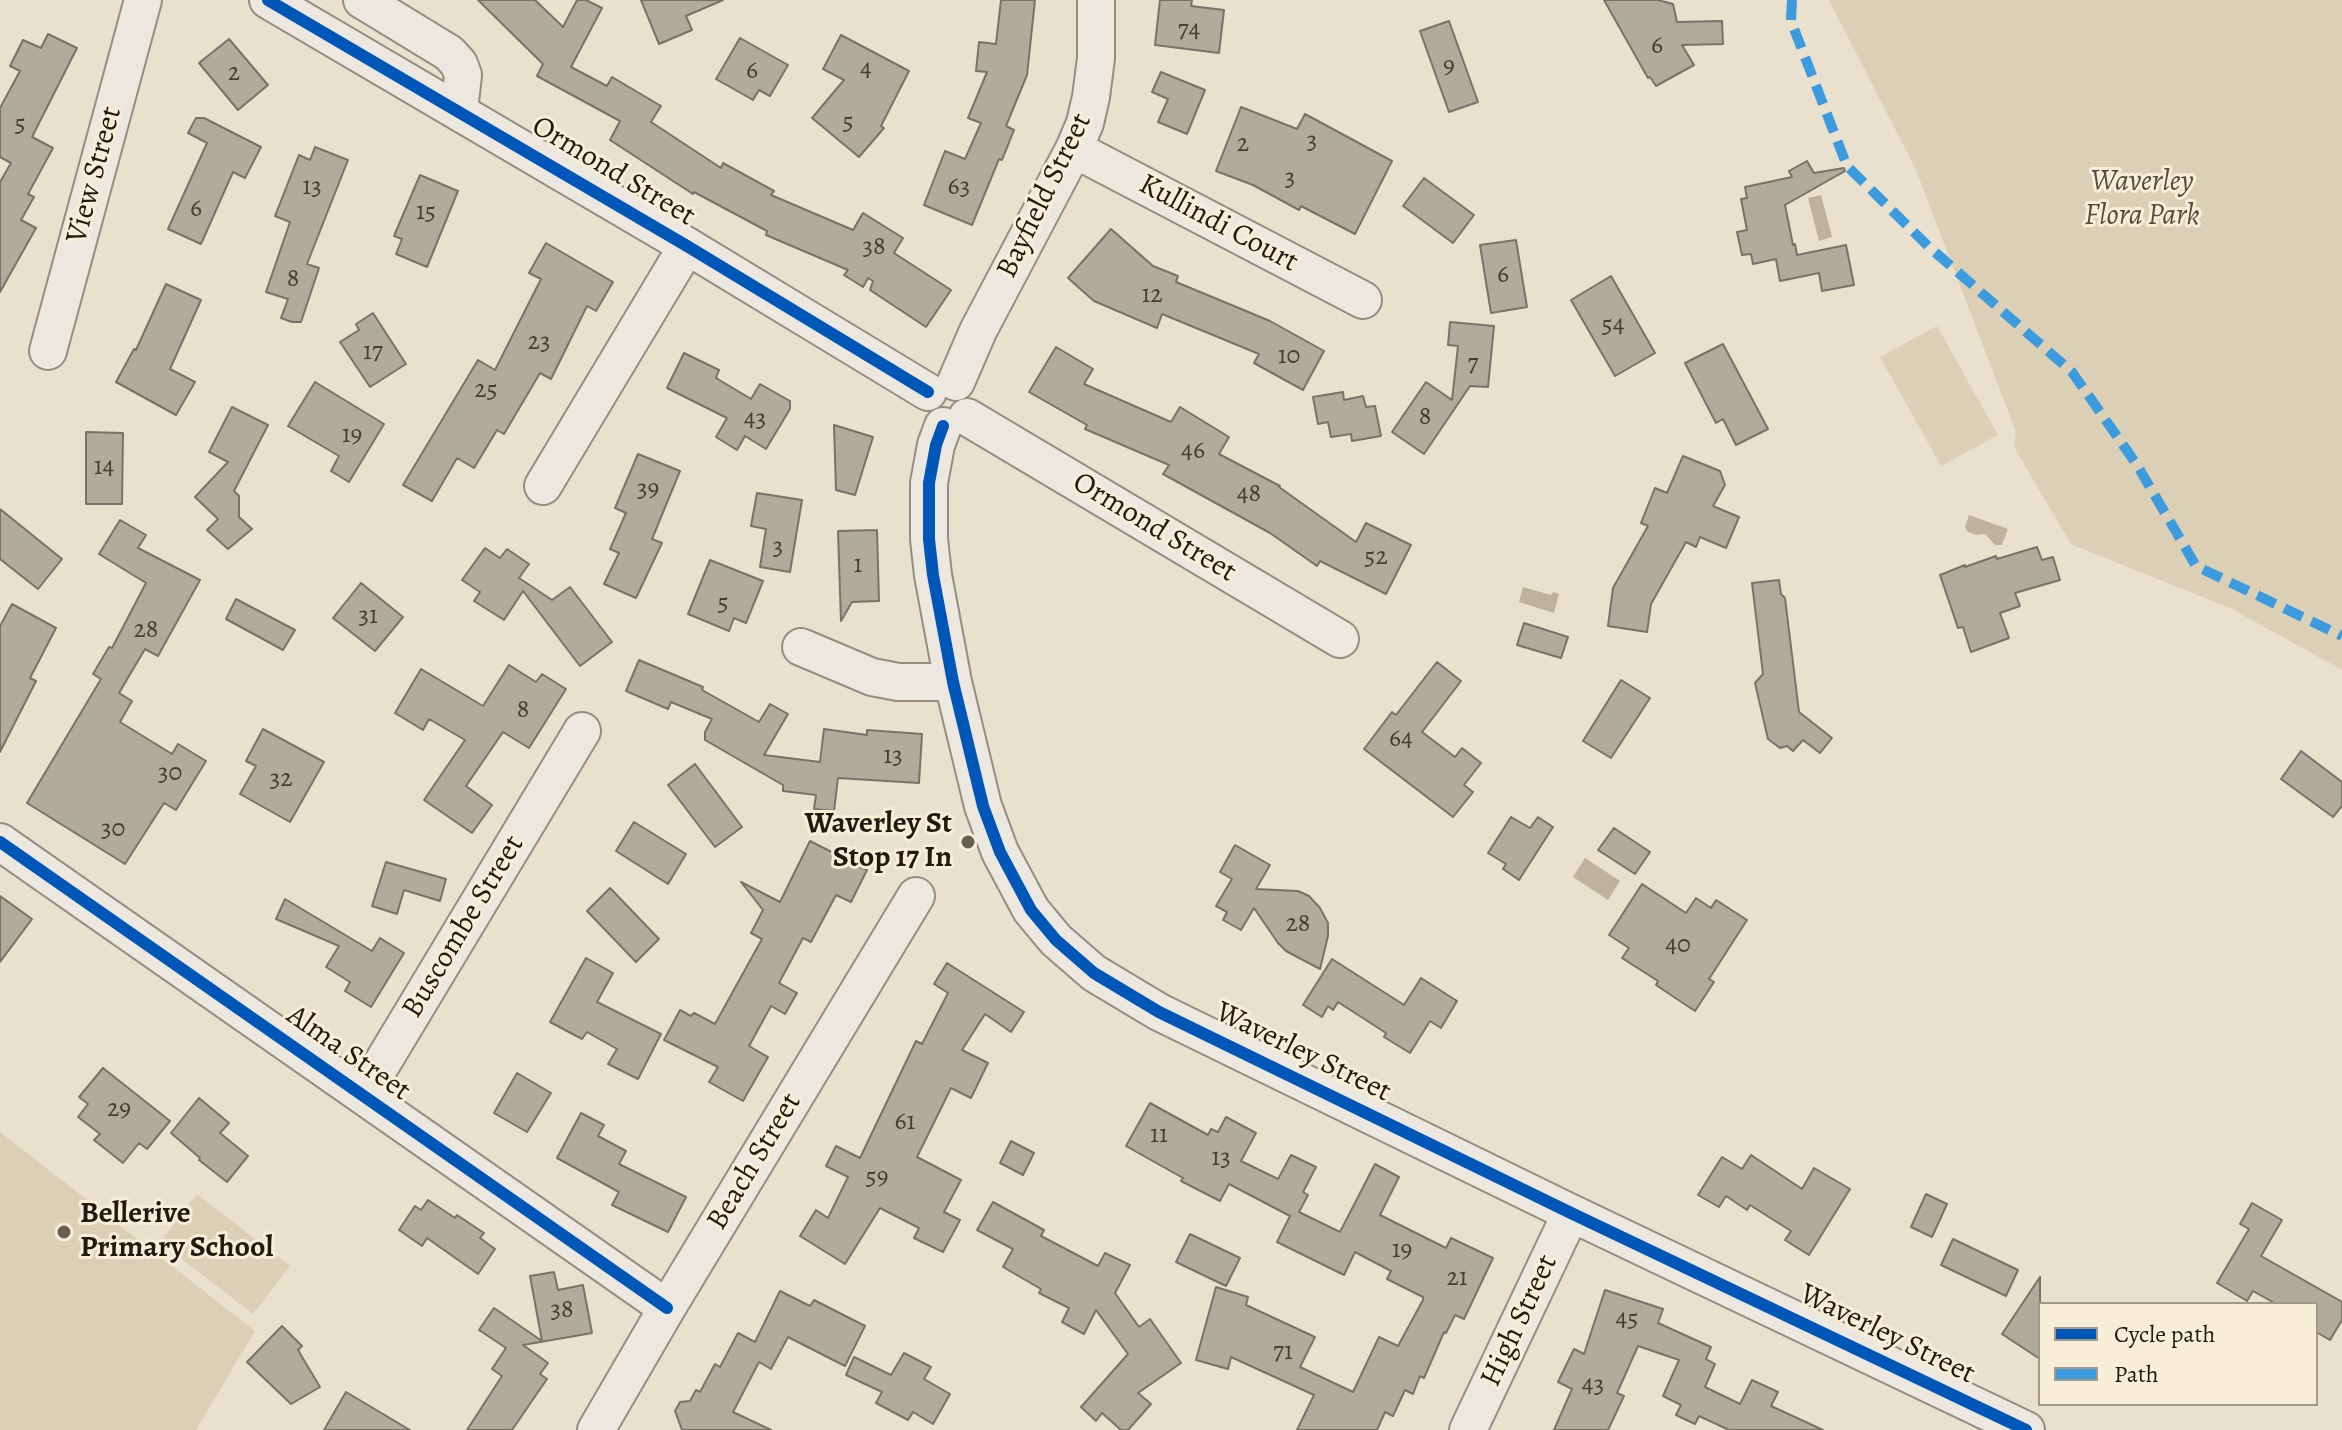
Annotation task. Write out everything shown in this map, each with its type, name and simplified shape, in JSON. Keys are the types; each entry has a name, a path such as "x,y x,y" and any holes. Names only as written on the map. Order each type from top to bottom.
{"street":[{"name":"View Street","path":"48,351 143,0"},
{"name":"Ormond Street","path":"268,0 687,246 942,387"},
{"path":"362,0 449,53 459,64 463,75 459,111"},
{"name":"Bayfield Street","path":"942,387 978,331 1085,123 1096,58 1096,0"},
{"name":"Kullindi Court","path":"1074,149 1363,300"},
{"name":"Ormond Street","path":"543,486 687,246"},
{"path":"942,387 925,406 927,412 931,419 955,422"},
{"name":"Ormond Street","path":"955,422 1340,639"},
{"name":"Waverley Street","path":"955,422 936,445 929,483 929,539 933,575 953,682 983,806 1000,852 1031,910 1056,940 1094,973 1159,1012 2026,1430"},
{"path":"801,647 872,677 898,682 953,682"},
{"name":"Buscombe Street","path":"363,1095 580,755"},
{"name":"Alma Street","path":"0,842 667,1308"},
{"name":"Beach Street","path":"596,1430 916,896"},
{"name":"High Street","path":"1468,1430 1571,1213"}],"green space":[{"name":"Waverley Flora Park","path":"1829,0 2342,0 2342,670 2232,609 2071,544 2014,447 2016,432 1916,170"},
{"path":"1937,326 1998,435 1941,466 1880,357"},
{"name":"Bellerive Primary School","path":"0,1132 255,1331 196,1430 0,1430"},
{"path":"197,1194 290,1266 253,1314 160,1242"}],"shaded area":[{"path":"1821,195 1832,237 1819,241 1808,198"},
{"path":"1969,515 2008,529 2002,545 1995,545 1985,534 1968,532 1965,527"},
{"path":"1523,587 1551,595 1553,592 1559,594 1554,613 1519,602"},
{"path":"1585,858 1620,881 1608,900 1573,877"}],"building":[{"path":"478,0 535,0 563,27 577,0 586,0 602,8 571,67 607,86 612,77 661,106 651,122 721,168 723,163 774,191 771,195 853,230 863,213 903,238 894,253 951,290 926,327 870,290 873,281 868,278 863,287 844,275 848,270 766,235 767,231 693,194 610,140 620,121 537,76 543,64"},
{"path":"641,0 723,0 686,16 692,30 659,44"},
{"path":"1001,0 1035,0 1027,75 1006,126 1014,130 972,225 924,205 945,151 965,159 981,123 968,118 987,72 976,71 979,42 996,44"},
{"path":"1160,0 1192,0 1191,6 1224,10 1219,53 1155,45"},
{"path":"1604,0 1658,0 1673,4 1677,22 1722,21 1723,44 1682,45 1694,65 1656,86 1648,78"},
{"path":"1449,21 1478,102 1449,112 1420,31"},
{"path":"48,34 77,48 32,137 53,148 28,194 34,197 21,220 36,228 0,292 0,182 11,163 0,157 0,108 20,71 10,66 23,40 41,48"},
{"path":"841,35 909,71 881,126 884,128 859,157 812,118 844,80 823,69"},
{"path":"740,38 788,65 770,96 759,90 753,100 716,79"},
{"path":"229,39 268,85 238,110 199,63"},
{"path":"1161,72 1205,90 1187,134 1158,122 1168,99 1152,92"},
{"path":"1241,107 1297,129 1305,114 1392,161 1355,234 1301,206 1299,210 1253,185 1216,171"},
{"path":"196,118 204,118 261,147 245,178 233,172 201,244 168,229 207,143 188,133"},
{"path":"315,147 348,160 307,264 319,268 301,322 292,322 281,318 288,299 266,292 290,222 275,216 299,155 310,160"},
{"path":"1807,161 1814,173 1844,168 1845,171 1785,205 1793,245 1797,255 1846,245 1854,285 1822,291 1819,273 1780,281 1776,259 1753,264 1751,254 1742,255 1737,232 1747,230 1741,199 1747,198 1745,187 1792,177 1789,171"},
{"path":"420,175 458,191 427,267 396,254 402,239 394,236"},
{"path":"1424,178 1474,215 1453,243 1403,206"},
{"path":"1111,229 1153,266 1178,276 1176,282 1270,321 1324,351 1303,390 1254,363 1259,354 1162,314 1157,328 1094,301 1068,278"},
{"path":"1516,240 1527,307 1491,313 1480,245"},
{"path":"546,243 613,282 596,311 587,306 551,379 540,373 504,434 497,430 474,468 457,458 432,501 403,485 478,360 495,370 541,279 529,273"},
{"path":"1611,276 1655,353 1615,376 1571,300"},
{"path":"166,284 201,300 170,369 195,382 176,415 116,382 136,350"},
{"path":"373,313 406,364 370,387 340,342 359,330 356,324"},
{"path":"1450,322 1494,326 1488,387 1470,386 1424,454 1392,432 1426,382 1452,400 1458,346 1448,345"},
{"path":"1723,344 1768,429 1736,445 1723,419 1716,423 1685,363"},
{"path":"1056,347 1093,369 1084,384 1171,422 1180,407 1229,437 1219,454 1280,486 1356,542 1366,523 1411,545 1386,594 1320,561 1317,566 1270,533 1163,474 1169,465 1085,429 1087,425 1029,392"},
{"path":"684,353 719,370 716,378 751,399 760,384 790,401 790,409 766,449 745,436 737,450 716,437 727,418 667,388"},
{"path":"315,382 384,424 349,482 331,471 339,456 288,426"},
{"path":"1343,392 1344,400 1363,396 1366,407 1375,406 1381,436 1352,441 1351,434 1331,437 1328,422 1318,424 1313,397"},
{"path":"232,407 268,425 234,491 239,496 239,517 252,529 228,549 207,530 218,519 195,497 228,462 209,452"},
{"path":"834,425 873,437 855,495 836,490"},
{"path":"86,432 123,433 122,504 86,504"},
{"path":"638,454 680,471 652,539 662,543 636,598 604,584 619,553 610,549 626,513 615,508"},
{"path":"1683,456 1720,471 1725,485 1713,506 1739,517 1726,548 1700,537 1696,547 1686,542 1651,604 1647,632 1608,626 1613,588 1648,526 1641,523 1655,488 1667,493"},
{"path":"757,493 802,500 790,572 760,567 766,529 751,526"},
{"path":"0,509 62,559 38,589 0,559"},
{"path":"120,520 146,535 138,548 200,580 158,656 145,649 119,693 132,701 120,722 172,754 178,744 206,761 176,810 164,803 125,864 27,803 101,679 93,674 109,647 112,648 146,583 99,554"},
{"path":"877,530 879,601 852,602 841,621 838,531"},
{"path":"2037,547 2042,560 2053,557 2060,580 2015,593 2020,606 2000,613 2009,638 1971,652 1963,627 1958,628 1940,575 1996,556 1997,559"},
{"path":"485,548 500,558 507,549 529,564 519,578 552,600 570,587 612,642 580,666 523,591 504,620 474,601 480,592 462,580"},
{"path":"710,560 763,581 746,623 734,618 729,631 688,614"},
{"path":"1779,580 1781,594 1785,598 1799,712 1832,738 1820,753 1803,740 1793,751 1787,746 1780,748 1768,739 1755,683 1763,674 1752,583"},
{"path":"361,583 403,617 375,651 333,618"},
{"path":"236,599 295,630 283,650 226,619"},
{"path":"12,604 56,628 30,678 36,681 0,752 0,626"},
{"path":"1524,623 1568,637 1561,658 1517,645"},
{"path":"639,660 703,687 702,690 759,722 770,704 788,714 764,755 820,762 824,729 867,735 867,730 922,734 919,783 838,778 834,811 814,809 816,795 783,791 783,785 705,740 705,732 712,719 671,702 668,709 626,691"},
{"path":"1437,662 1461,681 1422,732 1455,757 1462,748 1481,763 1464,785 1473,792 1453,817 1364,749 1392,712 1396,715"},
{"path":"509,665 536,682 542,674 566,689 529,748 503,732 466,786 492,805 472,833 424,800 465,740 429,719 423,730 395,713 421,669 483,706"},
{"path":"1621,680 1650,698 1611,758 1583,741"},
{"path":"263,729 324,762 290,822 240,794 256,766 246,761"},
{"path":"2301,751 2342,782 2342,806 2333,817 2281,779"},
{"path":"695,764 742,827 715,847 668,785"},
{"path":"1511,817 1530,828 1538,817 1553,827 1519,880 1503,869 1506,864 1488,853"},
{"path":"634,822 686,854 668,884 616,851"},
{"path":"1614,828 1650,852 1635,874 1598,850"},
{"path":"810,841 867,870 851,902 836,895 811,942 803,938 779,983 797,993 785,1014 771,1006 749,1046 768,1057 743,1101 709,1082 718,1067 664,1040 680,1010 691,1016 694,1013 715,1024 762,939 751,933 763,910 741,882 780,902"},
{"path":"1235,845 1270,865 1256,889 1298,891 1309,896 1320,908 1328,923 1328,936 1320,969 1286,951 1254,908 1241,930 1223,920 1227,912 1216,906 1232,879 1220,872"},
{"path":"386,862 446,879 440,901 404,890 397,914 372,906"},
{"path":"1642,884 1686,913 1696,898 1711,908 1716,900 1747,920 1709,979 1714,982 1695,1011 1656,985 1658,981 1622,958 1629,948 1609,935"},
{"path":"610,888 659,939 636,962 587,911"},
{"path":"0,896 32,919 0,962"},
{"path":"285,899 372,951 380,938 404,953 371,1007 345,991 350,982 326,967 339,946 276,919"},
{"path":"586,958 613,973 597,1002 661,1034 638,1079 608,1064 617,1049 587,1032 582,1039 550,1022"},
{"path":"1332,959 1404,1005 1421,978 1457,1001 1441,1028 1430,1021 1410,1053 1384,1037 1386,1033 1338,1002 1333,1010 1328,1006 1322,1017 1303,1005"},
{"path":"947,963 1024,1012 1011,1032 985,1014 962,1050 988,1063 971,1098 951,1088 917,1157 961,1180 944,1212 960,1220 943,1252 914,1238 919,1228 880,1208 845,1264 800,1236 816,1210 828,1218 848,1177 826,1166 836,1146 860,1158 916,1041 922,1044 948,993 934,984"},
{"path":"103,1068 170,1121 147,1149 139,1143 123,1163 94,1140 100,1134 78,1117 88,1104 79,1097"},
{"path":"517,1073 551,1093 527,1132 494,1113"},
{"path":"199,1098 229,1123 220,1133 248,1156 227,1182 171,1133"},
{"path":"1150,1103 1208,1135 1211,1129 1218,1132 1226,1117 1256,1133 1241,1161 1278,1179 1291,1155 1316,1167 1303,1192 1308,1195 1299,1212 1340,1232 1375,1164 1399,1177 1380,1215 1446,1248 1451,1238 1493,1258 1464,1319 1455,1315 1424,1378 1420,1376 1413,1394 1405,1390 1393,1416 1385,1412 1377,1430 1297,1430 1314,1395 1231,1357 1228,1369 1196,1360 1216,1287 1248,1297 1246,1305 1315,1337 1300,1367 1353,1392 1379,1337 1398,1346 1423,1297 1387,1279 1391,1271 1355,1252 1344,1275 1277,1242 1290,1216 1229,1184 1220,1201 1181,1181 1183,1178 1126,1146"},
{"path":"581,1113 604,1125 598,1136 626,1151 619,1164 686,1197 668,1232 612,1205 619,1192 557,1158"},
{"path":"1011,1141 1034,1153 1023,1175 1000,1163"},
{"path":"1751,1155 1802,1189 1814,1168 1850,1189 1809,1255 1785,1240 1791,1231 1750,1205 1747,1210 1726,1196 1719,1207 1698,1195 1722,1157 1742,1169"},
{"path":"1926,1194 1947,1204 1932,1237 1911,1227"},
{"path":"428,1200 484,1233 480,1238 495,1249 478,1274 427,1238 422,1246 399,1230 415,1206 421,1210"},
{"path":"993,1202 1044,1230 1041,1236 1098,1266 1105,1253 1130,1265 1115,1293 1139,1327 1150,1319 1181,1363 1138,1393 1151,1404 1128,1430 1121,1430 1102,1413 1096,1421 1081,1407 1128,1354 1096,1310 1084,1334 1062,1322 1069,1308 1039,1293 1041,1289 1003,1267 1013,1249 977,1230"},
{"path":"2252,1203 2282,1220 2261,1256 2342,1302 2342,1320 2330,1340 2318,1333 2318,1302 2272,1302 2253,1291 2247,1301 2217,1283 2249,1229 2240,1224"},
{"path":"1190,1234 1240,1258 1226,1286 1176,1262"},
{"path":"1953,1239 2018,1270 2006,1296 1941,1265"},
{"path":"554,1272 558,1290 583,1285 592,1333 523,1345 548,1363 540,1374 547,1379 512,1430 467,1430 502,1376 492,1369 506,1348 479,1330 494,1308 542,1341 530,1276"},
{"path":"2040,1277 2038,1358 2002,1334"},
{"path":"1605,1290 1663,1309 1658,1323 1711,1347 1706,1359 1715,1364 1705,1387 1740,1404 1752,1380 1778,1392 1771,1406 1823,1430 1729,1430 1699,1416 1695,1424 1676,1415 1681,1405 1663,1396 1679,1360 1638,1346 1617,1393 1624,1396 1608,1430 1554,1430 1572,1389 1558,1382 1574,1349 1584,1354"},
{"path":"780,1291 810,1306 814,1300 865,1326 845,1366 788,1337 771,1369 759,1362 733,1412 771,1430 682,1430 675,1411 680,1402 690,1401 696,1390 700,1392 715,1364 720,1367 738,1333 755,1342"},
{"path":"282,1326 302,1346 298,1350 320,1387 291,1404 247,1362"},
{"path":"904,1353 931,1367 924,1379 950,1394 933,1424 913,1412 908,1420 876,1403 882,1392 846,1375 854,1357 891,1375"},
{"path":"346,1392 410,1430 324,1430"}],"marked path":[{"path":"1792,0 1791,21 1847,166 1928,246 2072,372 2137,465 2196,566 2342,636"}],"cycle path":[{"path":"268,0 687,246 928,392"},
{"path":"943,426 929,483 929,539 953,682 983,806 1000,852 1031,910 1056,940 1094,973 1159,1012 2026,1430"},
{"path":"0,842 667,1308"}],"place":[{"name":"Waverley St Stop 17 In","path":"968,842"},
{"name":"Bellerive Primary School","path":"64,1232"}]}
